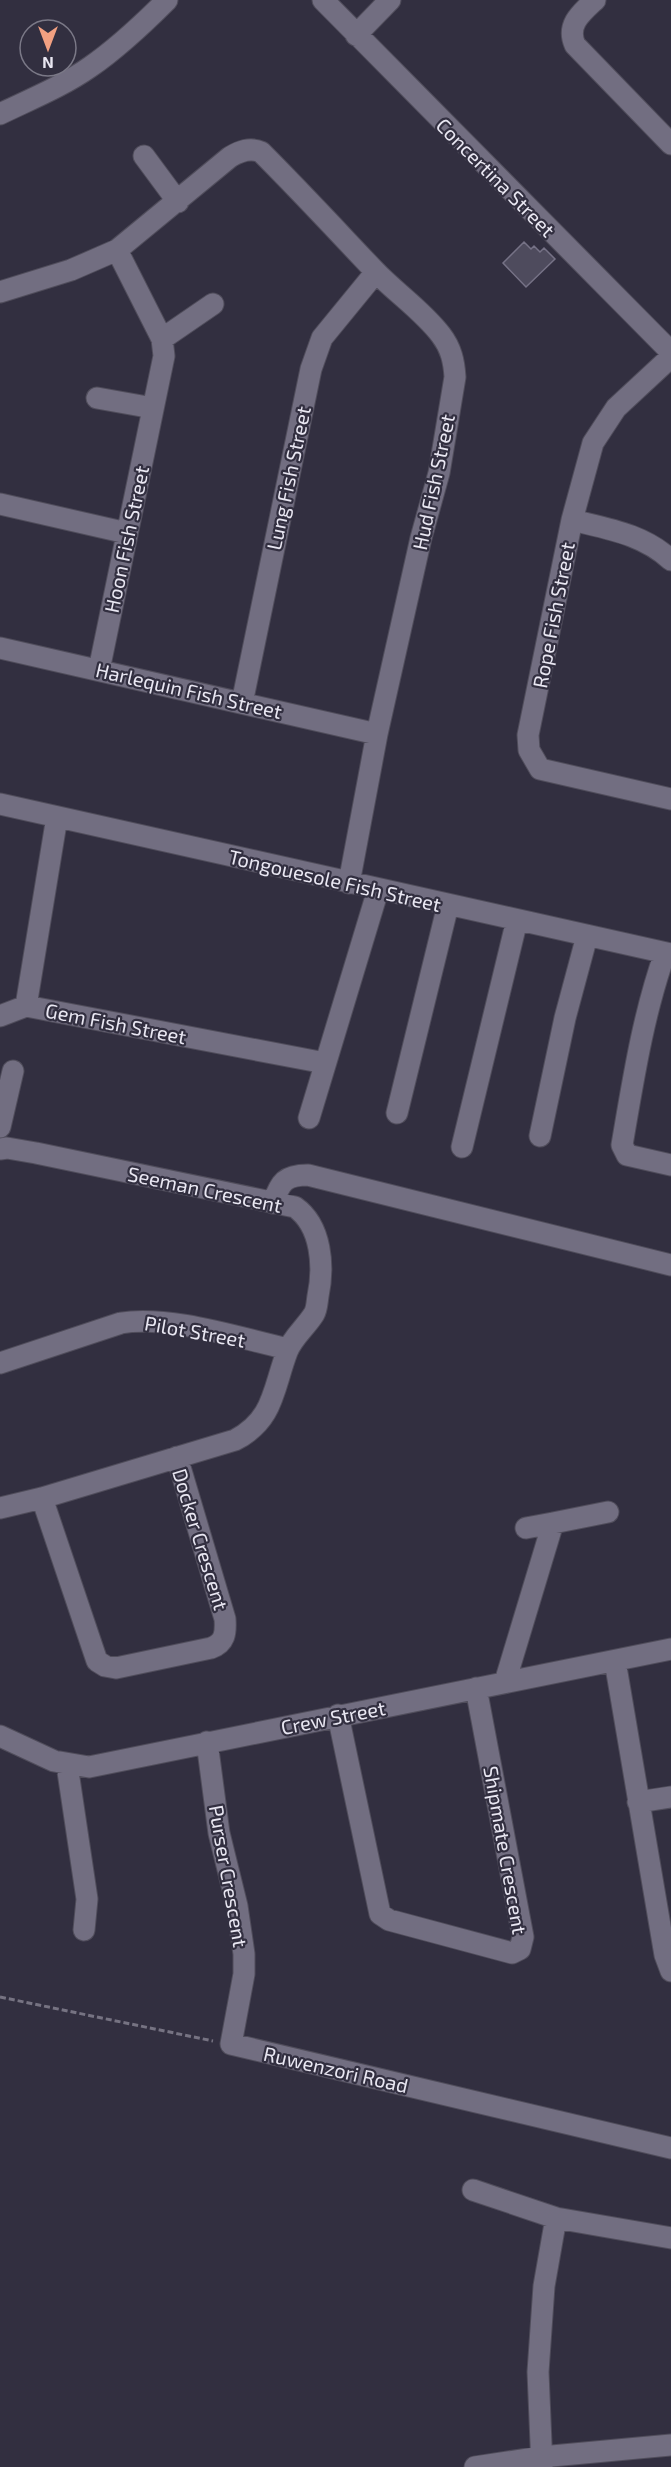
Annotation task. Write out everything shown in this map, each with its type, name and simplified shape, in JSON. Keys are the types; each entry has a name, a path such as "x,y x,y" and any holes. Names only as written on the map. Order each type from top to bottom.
{"street":[{"path":"0,114 49,91 89,68 124,42 167,0"},
{"name":"Concertina Street","path":"323,0 671,352"},
{"path":"356,35 390,0"},
{"path":"595,0 573,25 572,35 575,45 671,144"},
{"name":"Hud Fish Street","path":"178,202 230,157 247,150 261,152 376,272 441,334 451,350 455,377 439,473 421,538 377,734 349,883"},
{"path":"0,292 43,280 117,250 178,202 144,156"},
{"name":"Hoon Fish Street","path":"99,670 164,356 162,339 117,250"},
{"name":"Lung Fish Street","path":"242,703 311,369 322,338 376,272"},
{"path":"162,339 213,304"},
{"name":"Rope Fish Street","path":"671,357 616,408 593,443 572,520 528,735 529,750 540,769 671,800"},
{"path":"97,398 153,408"},
{"path":"0,504 127,533"},
{"path":"572,520 638,537 661,550 671,560"},
{"name":"Harlequin Fish Street","path":"0,648 377,734"},
{"name":"Tongouesole Fish Street","path":"0,804 668,953"},
{"name":"Gem Fish Street","path":"57,817 26,1006 325,1063"},
{"path":"309,1118 378,890"},
{"path":"397,1113 448,905"},
{"path":"462,1147 517,920"},
{"path":"540,1136 565,1018 587,936"},
{"path":"668,953 655,981 635,1070 622,1145 627,1155 671,1165"},
{"path":"0,1016 26,1006"},
{"path":"0,1127 13,1071"},
{"name":"Seeman Crescent","path":"0,1149 27,1151 295,1208 302,1212 320,1249 322,1279 315,1312 288,1348 269,1408 261,1422 250,1432 235,1440 42,1498 0,1508"},
{"path":"273,1203 283,1181 294,1175 308,1175 671,1265"},
{"name":"Pilot Street","path":"0,1363 121,1323 138,1320 163,1322 288,1348"},
{"name":"Docker Crescent","path":"42,1498 94,1656 100,1664 116,1668 211,1648 219,1644 223,1638 225,1620 177,1457"},
{"path":"526,1528 608,1512"},
{"path":"505,1682 553,1523"},
{"name":"Crew Street","path":"5,1744 67,1765 99,1765 671,1649"},
{"path":"615,1661 665,1955 671,1971"},
{"name":"Shipmate Crescent","path":"338,1716 380,1914 389,1920 512,1953 520,1949 523,1937 476,1688"},
{"name":"Purser Crescent","path":"207,1742 219,1833 237,1906 244,1954 244,1974 231,2044"},
{"path":"67,1765 87,1899 84,1930"},
{"path":"638,1802 671,1797"},
{"name":"Ruwenzori Road","path":"231,2044 671,2148"},
{"path":"473,2190 556,2218 671,2238"},
{"path":"542,2462 538,2372 544,2286 556,2218"},
{"path":"475,2467 542,2462 671,2445"}],"path":[{"path":"0,1997 231,2044"}],"building":[{"path":"524,242 531,249 534,246 540,252 544,248 555,259 526,287 503,263"}]}
